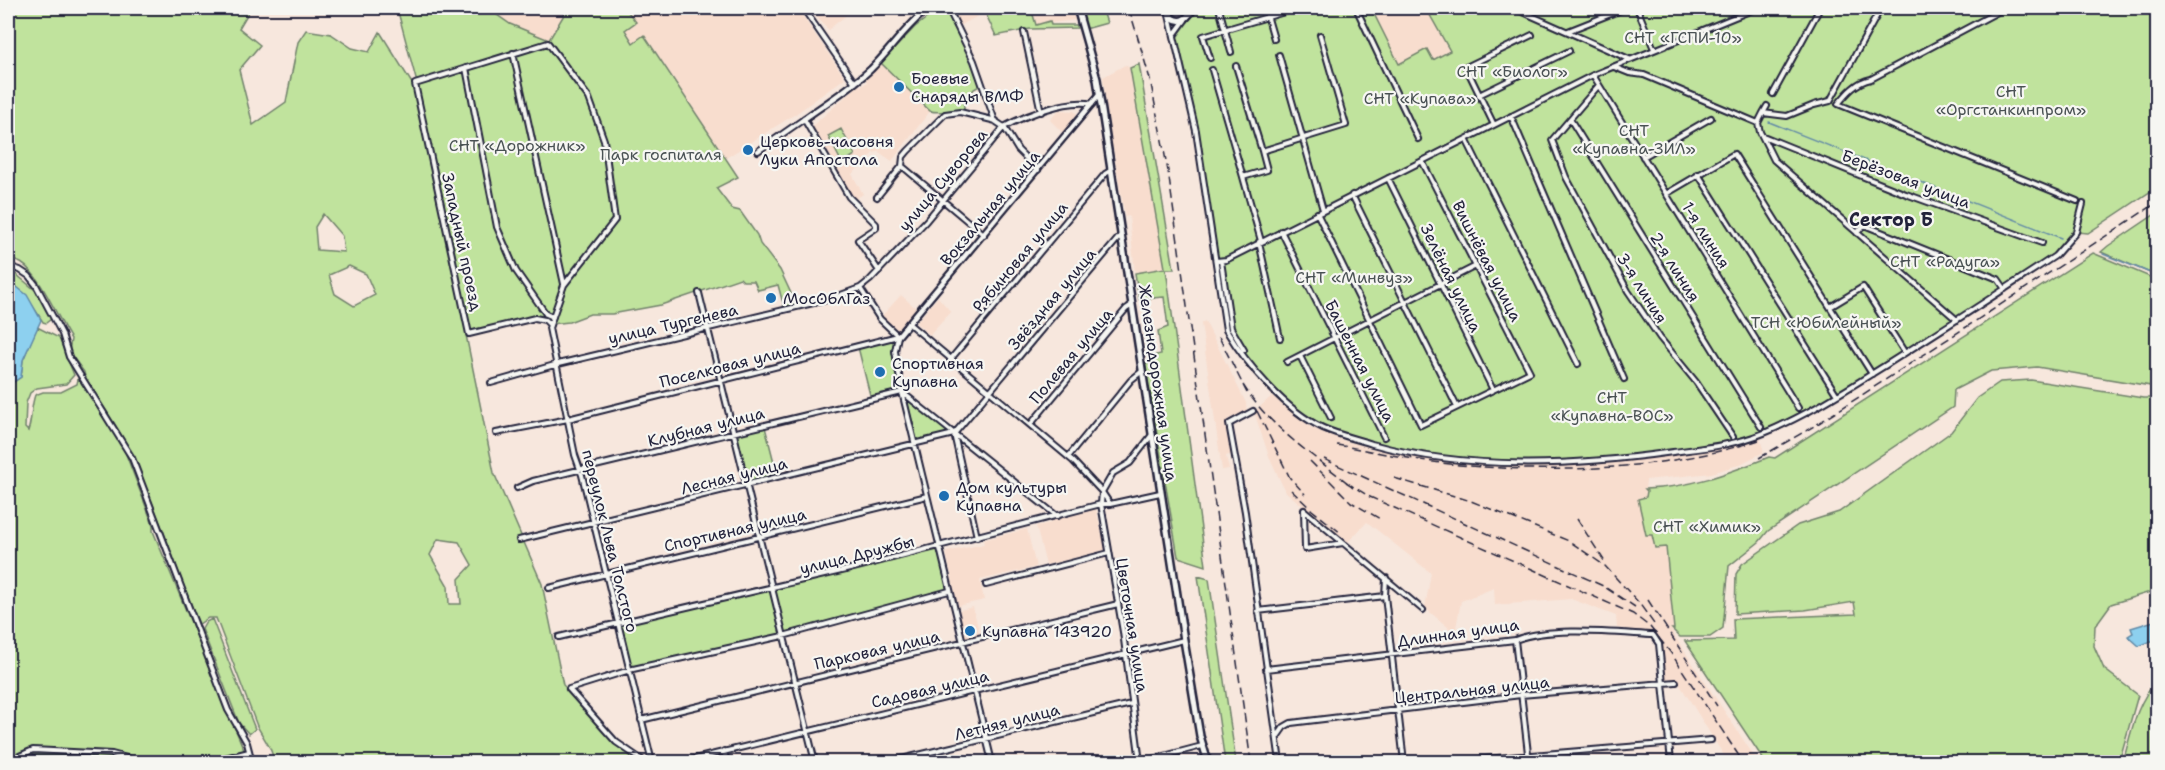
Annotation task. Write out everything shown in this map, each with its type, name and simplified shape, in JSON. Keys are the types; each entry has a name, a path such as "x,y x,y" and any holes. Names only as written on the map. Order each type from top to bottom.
{"main road":[{"name":"Железнодорожная улица","path":"1077,8 1094,63 1100,94 1160,493 1202,746 1208,762"},
{"path":"1168,10 1176,21 1186,19 1194,8"}],"street":[{"path":"803,8 855,83"},
{"path":"758,151 855,83 929,8"},
{"path":"948,8 974,61 995,121"},
{"path":"1219,8 1232,52"},
{"path":"1265,8 1274,39"},
{"path":"1210,58 1203,36 1298,8"},
{"path":"1356,8 1418,139"},
{"path":"1514,8 1630,60"},
{"path":"1567,31 1626,8"},
{"path":"1637,8 1654,49"},
{"path":"1218,261 1593,75 1757,8"},
{"path":"1773,94 1820,8"},
{"path":"1763,113 1787,116 1830,101 1881,8"},
{"path":"2005,8 1854,86 1838,104 2077,201"},
{"path":"1168,10 1196,131 1231,328 1244,350"},
{"path":"1173,35 1186,19"},
{"path":"1024,32 1041,112"},
{"path":"1262,151 1346,125 1320,35"},
{"path":"1494,125 1466,67 1532,35"},
{"path":"550,324 553,317 564,285 615,220 604,140 590,98 548,43 466,68 497,227 516,271 546,314 553,317"},
{"path":"1479,94 1569,51"},
{"path":"513,53 564,285"},
{"path":"1279,55 1323,210"},
{"path":"1236,66 1268,170 1243,177"},
{"path":"1614,66 1629,73 1650,78 1758,123"},
{"name":"Западный проезд","path":"466,68 415,84 470,334 535,318 545,320 550,324"},
{"path":"1212,70 1260,242 1280,338"},
{"name":"1-я линия","path":"1593,75 1798,408"},
{"path":"1570,119 1599,86"},
{"name":"Вокзальная улица","path":"898,336 984,236 1100,94"},
{"name":"улица Суворова","path":"860,288 879,271 943,201 1004,127 1021,118 1041,112 1071,105 1092,104"},
{"path":"1767,106 1758,123 1774,160 1957,320"},
{"path":"877,197 902,166 903,157 945,114 960,112 995,121 1004,127 1018,150 1038,170"},
{"path":"1511,116 1624,379"},
{"path":"1643,157 1711,118"},
{"path":"804,119 849,197 876,224 876,228 858,240 879,271"},
{"name":"3-я линия","path":"1570,119 1552,140 1566,177 1628,291 1733,436"},
{"name":"2-я линия","path":"1570,119 1761,427"},
{"name":"Берёзовая улица","path":"1761,134 1906,194 2042,243"},
{"path":"1466,139 1578,364"},
{"path":"1666,194 1734,154 1872,374"},
{"name":"Вишнёвая улица","path":"1422,161 1530,372 1493,390"},
{"path":"902,166 984,236"},
{"name":"Рябиновая улица","path":"950,360 1105,174 1110,171"},
{"path":"1698,174 1837,395"},
{"name":"Зелёная улица","path":"1388,178 1493,390"},
{"path":"1352,195 1457,407"},
{"path":"1218,261 1221,310 1226,330 1240,354 1268,385 1301,415 1323,428 1388,448 1478,461 1550,463 1624,459 1737,442 1763,434 1837,395 2055,256 2076,232 2083,204"},
{"path":"1317,213 1421,425 1493,390"},
{"path":"1857,233 1864,225 1998,279 2005,289"},
{"name":"Башенная улица","path":"1281,231 1384,437"},
{"name":"Звёздная улица","path":"954,433 1122,235"},
{"path":"8,266 29,276 36,285 62,334 69,357 132,458 228,710 247,744 252,762"},
{"path":"1287,362 1476,266"},
{"path":"1830,307 1863,287 1905,353"},
{"path":"860,288 880,319 898,336 895,351 902,392 992,762"},
{"name":"улица Тургенева","path":"491,383 558,364 821,301 860,288"},
{"path":"699,293 815,762"},
{"name":"Полевая улица","path":"1030,425 1126,309 1133,305"},
{"name":"переулок Льва Толстого","path":"550,324 549,332 558,364 580,471 652,762"},
{"path":"908,324 1068,457 1102,492 1110,504"},
{"name":"Поселковая улица","path":"496,433 568,418 898,336"},
{"path":"1300,356 1331,418"},
{"path":"1068,457 1131,380 1142,372"},
{"path":"902,392 1058,516"},
{"name":"Клубная улица","path":"517,488 533,481 902,392"},
{"path":"1253,411 1229,424 1245,512 1280,762"},
{"path":"954,433 977,537"},
{"name":"Лесная улица","path":"519,540 954,433"},
{"path":"1102,492 1113,473 1130,463 1152,436"},
{"name":"Цветочная улица","path":"1102,492 1101,504 1141,762"},
{"name":"улица Дружбы","path":"559,637 940,547 1101,504 1160,493"},
{"name":"Спортивная улица","path":"549,588 606,572 927,496"},
{"path":"1344,543 1305,549 1304,510 1336,537 1344,543 1386,578 1423,610"},
{"path":"986,585 1109,553"},
{"path":"1386,578 1385,596 1404,762"},
{"path":"645,762 616,742 568,689 629,670 783,636 949,591"},
{"path":"1258,612 1385,596"},
{"name":"Парковая улица","path":"641,720 1118,604"},
{"name":"Длинная улица","path":"1266,669 1392,654 1460,642 1515,640 1526,635 1589,632 1653,635 1659,644 1662,683"},
{"name":"Садовая улица","path":"682,762 1184,640"},
{"path":"1515,640 1529,762"},
{"name":"Центральная улица","path":"1277,736 1284,727 1291,723 1521,695 1676,682"},
{"path":"1662,683 1671,762"},
{"name":"Летняя улица","path":"889,762 1131,704"},
{"path":"1449,762 1711,740"},
{"path":"1141,762 1202,746"},
{"path":"8,761 33,750 112,754 142,762 157,762"},
{"path":"724,751 727,762"},
{"path":"196,762 209,762 249,752"}],"shaded area":[{"path":"487,8 568,8 549,40 510,24"},
{"path":"625,8 797,8 845,78 797,113 726,158 645,36 633,43 624,29 636,22"},
{"path":"821,8 855,8 828,30 814,13"},
{"path":"950,8 983,8 986,12 959,26"},
{"path":"1031,8 1071,8 1075,20 1036,25"},
{"path":"1371,8 1426,8 1450,51 1433,61 1427,49 1399,64"},
{"path":"881,63 930,111 892,161 879,152 873,153 852,174 863,194 854,200 812,126 859,85 861,87 867,82 865,79"},
{"path":"1125,65 1130,68 1166,269 1135,273 1129,216 1125,217 1113,147 1110,146 1103,77"},
{"path":"1059,110 1074,111 1077,114 1064,134 1050,120"},
{"path":"901,295 918,310 898,332 881,317"},
{"path":"938,297 951,312 930,335 916,323"},
{"path":"1205,321 1246,403 1247,414 1228,419 1232,454 1226,456 1229,469 1222,470 1201,323"},
{"path":"1272,396 1312,428 1345,441 1421,458 1516,465 1618,462 1719,448 1760,438 1764,452 1738,465 1712,473 1646,480 1646,497 1638,499 1652,534 1666,547 1674,635 1758,762 1728,762 1677,680 1663,680 1661,650 1663,647 1654,633 1617,628 1616,616 1571,599 1495,605 1494,588 1461,601 1455,633 1425,608 1431,573 1367,522 1347,543 1285,491 1269,456 1254,412"},
{"path":"1096,509 1106,550 1046,565 1036,526 1051,523 1050,520"},
{"path":"1027,529 1036,567 980,580 984,600 958,606 946,552 984,544 983,540"},
{"path":"973,607 980,636 963,640 956,611"}],"green space":[{"path":"8,8 251,8 239,28 260,45 239,70 253,125 286,102 298,42 306,30 331,34 352,48 369,52 380,32 413,85 417,83 397,8 487,8 510,24 549,40 568,8 625,8 636,22 625,30 633,43 644,35 738,177 716,188 732,209 740,211 757,235 760,244 780,270 796,304 784,307 778,285 758,290 754,281 743,281 740,278 661,305 612,314 590,314 569,322 551,324 535,318 466,335 494,473 542,584 563,685 617,740 649,762 275,762 257,726 216,618 208,618 199,624 133,457 84,372 69,352 71,339 35,277 21,263 8,258","holes":["323,214 342,236 344,252 317,250 315,227","349,266 366,274 375,295 354,306 335,294 329,275","438,539 459,542 472,565 459,579 461,604 449,604 448,586 430,555"]},
{"path":"940,8 948,8 983,84 974,89 964,102 964,110 930,111 881,63 915,27"},
{"path":"983,8 1031,8 1036,25 1050,21 1051,25 1077,25 1077,28 1030,29 996,36"},
{"path":"1077,8 1102,8 1107,23 1085,29"},
{"path":"1198,8 1371,8 1399,64 1427,49 1433,60 1450,51 1426,8 2157,8 2157,187 2088,233 2076,232 2055,256 1957,320 1796,419 1737,442 1624,459 1550,463 1478,461 1388,449 1323,428 1301,415 1268,385 1226,330 1196,131 1175,40"},
{"path":"1139,64 1174,269 1166,269 1206,566 1178,557 1145,364 1152,363 1151,356 1161,354 1158,331 1168,327 1164,297 1139,299 1135,273 1165,268 1130,68"},
{"path":"841,129 855,155 842,163 828,136"},
{"path":"2157,213 2157,276 2101,252 2108,246"},
{"name":"СНТ «Химик»","path":"2093,253 2157,280 2157,387 2037,367 1991,371 1954,390 1953,407 1768,531 1759,542 1729,566 1723,628 1710,637 1680,637 1672,629 1674,629 1666,547 1655,548 1652,535 1646,535 1638,499 1646,497 1645,489 1693,483 1769,457 1775,458"},
{"path":"8,270 35,290 51,319 46,323 23,294 8,280"},
{"path":"37,327 59,338 74,375 66,384 37,388 30,393 26,403 25,428 28,431 35,395 43,392 61,392 77,384 78,379 80,381 122,444 153,525 153,531 249,762 8,762 8,381 12,383 21,377 23,360"},
{"name":"Спортивная Купавна","path":"896,338 892,353 901,392 871,399 858,347"},
{"path":"2031,380 2143,398 2157,398 2157,590 2111,604 2095,626 2094,646 2104,669 2138,695 2119,762 1765,762 1685,641 1734,640 1733,619 1856,614 1854,602 1805,610 1735,614 1736,574 1742,564 1798,525 1839,512 1951,432 1977,398 2000,382"},
{"path":"906,397 949,431 949,433 917,441"},
{"path":"765,427 777,474 748,481 736,435"},
{"path":"938,550 947,590 780,634 630,667 621,625"},
{"path":"1198,576 1209,579 1236,762 1225,762"},
{"path":"212,619 255,729 249,734 239,723 202,629 206,622"},
{"path":"2157,681 2157,762 2123,762 2139,708"}],"water":[{"path":"8,280 27,295 41,320 23,360 21,377 12,383 8,380"},
{"path":"2157,620 2157,639 2139,646 2128,636 2133,633 2131,628"}],"waterway":[{"path":"1769,122 2061,238"},
{"path":"2103,254 2158,276"}],"railway":[{"path":"1129,8 1150,79 1168,171 1251,762"},
{"path":"1759,458 1816,425 2158,202"},
{"path":"1219,337 1247,393"},
{"path":"1246,366 1284,405 1303,420"},
{"path":"1243,385 1279,428 1353,487"},
{"path":"1257,411 1290,478 1305,494"},
{"path":"1337,445 1459,465 1572,469 1687,458 1759,440"},
{"path":"1324,459 1603,586 1635,607"},
{"path":"1310,461 1351,502 1382,520"},
{"path":"1394,478 1471,501 1569,541 1605,566 1639,603 1654,624"},
{"path":"1346,482 1370,497 1633,614 1650,627 1671,653 1743,762"},
{"path":"1291,490 1341,533"},
{"path":"1577,519 1605,562"},
{"path":"1648,600 1717,706"}],"place":[{"name":"Боевые Снаряды ВМФ","path":"899,87"},
{"name":"Церковь-часовня Луки Апостола","path":"748,150"},
{"name":"МосОблГаз","path":"771,298"},
{"name":"Спортивная Купавна","path":"880,372"},
{"name":"Дом культуры Купавна","path":"944,496"},
{"name":"Купавна 143920","path":"970,631"}],"district":[{"name":"Сектор Б","path":"1891,220"}],"park label":[{"name":"СНТ «ГСПИ-10»","path":"1683,37"},
{"name":"СНТ «Биолог»","path":"1512,71"},
{"name":"СНТ «Купава»","path":"1420,98"},
{"name":"СНТ «Оргстанкинпром»","path":"2011,100"},
{"name":"СНТ «Купавна-ЗИЛ»","path":"1634,139"},
{"name":"СНТ «Дорожник»","path":"517,145"},
{"name":"Парк госпиталя","path":"661,154"},
{"name":"СНТ «Радуга»","path":"1945,261"},
{"name":"СНТ «Минвуз»","path":"1354,277"},
{"name":"ТСН «Юбилейный»","path":"1826,322"},
{"name":"СНТ «Купавна-ВОС»","path":"1612,406"}]}
